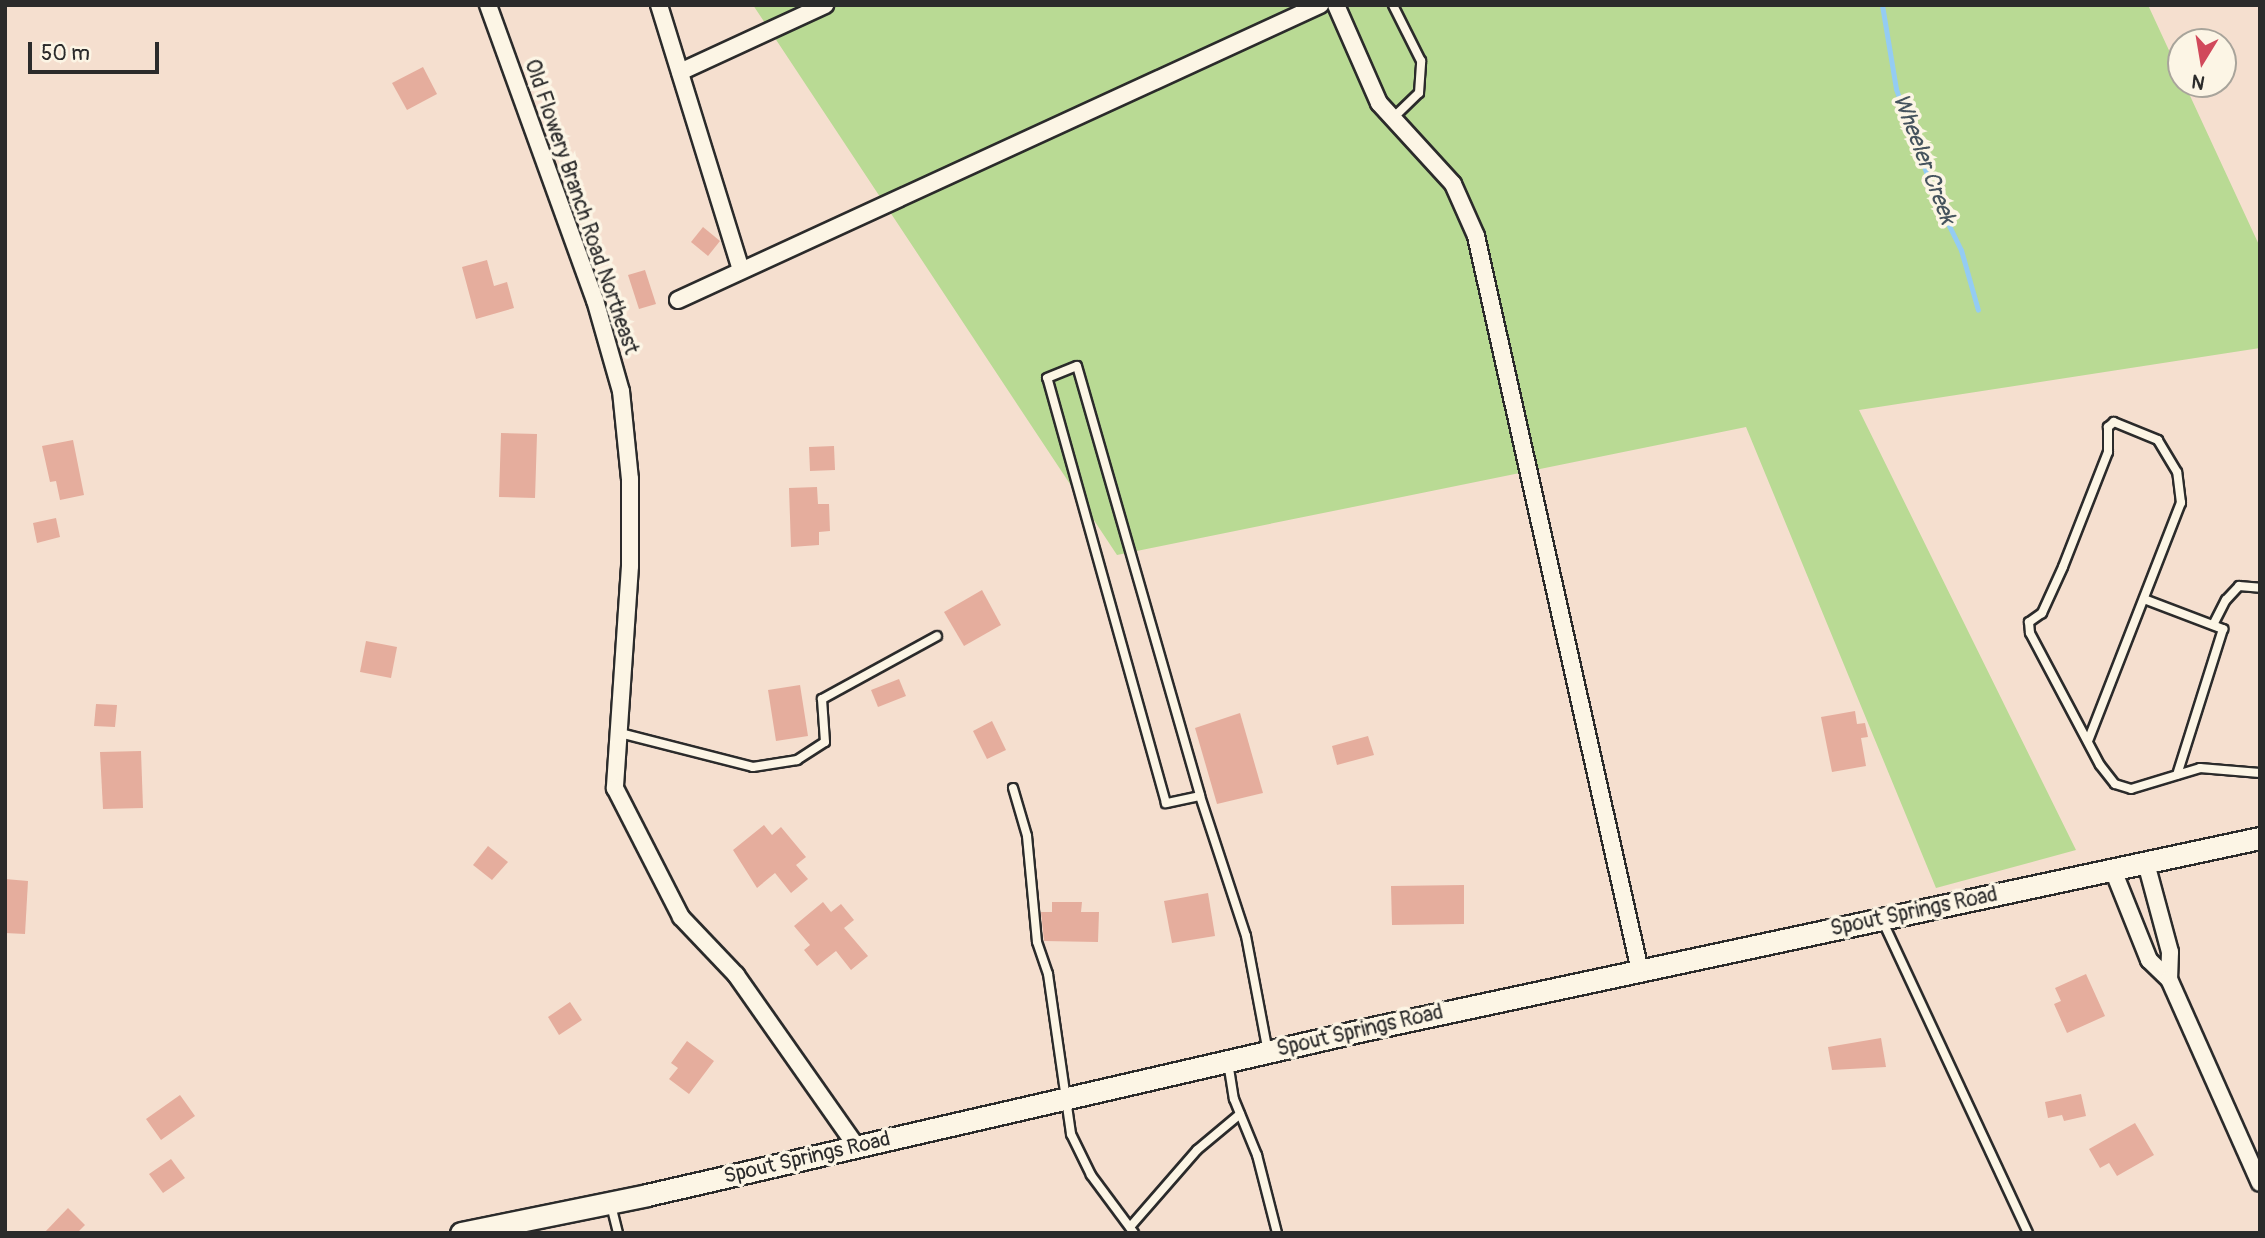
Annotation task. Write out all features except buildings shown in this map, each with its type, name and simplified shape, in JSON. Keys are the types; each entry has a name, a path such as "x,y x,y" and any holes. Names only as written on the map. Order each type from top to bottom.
{"street":[{"name":"Old Flowery Branch Road Northeast","path":"488,5 595,300 621,391 630,479 630,566 615,788 681,917 736,975 857,1147"},
{"path":"659,5 741,271"},
{"path":"680,72 825,5"},
{"path":"678,300 1320,5"},
{"path":"1336,5 1380,103 1453,184 1476,236 1640,971"},
{"name":"Spout Springs Road","path":"461,1233 857,1147 1268,1052 2260,838"},
{"path":"2146,863 2170,951 2169,979"},
{"path":"2113,870 2149,960 2169,979 2260,1183"}],"lane":[{"path":"1393,5 1421,61 1419,93 1393,118"},
{"path":"1200,796 1166,803 1047,377 1077,366 1200,796 1246,936 1268,1052"},
{"path":"2088,741 2182,503 2177,472 2158,440 2114,422 2108,427 2108,452 2063,568 2042,613 2029,622 2030,633 2088,741 2115,784 2131,789 2200,768 2260,773"},
{"path":"2213,625 2239,586 2260,588"},
{"path":"2144,599 2223,629 2177,775"},
{"path":"620,733 753,767 797,760 825,742 822,699 937,636"},
{"path":"1013,788 1027,836 1037,942 1048,974 1072,1134 1091,1175 1132,1230 1197,1150 1240,1114"},
{"path":"1881,919 2028,1233"},
{"path":"1228,1061 1240,1114 1257,1155 1278,1233"},
{"path":"610,1202 618,1233"}],"green space":[{"path":"753,5 2148,5 2167,46 2167,98 2191,98 2260,247 2260,348 1859,410 2076,850 1936,888 1746,427 1117,555"}],"waterway":[{"name":"Wheeler Creek","path":"1882,5 1896,89 1935,197 1961,250 1978,310"}]}
